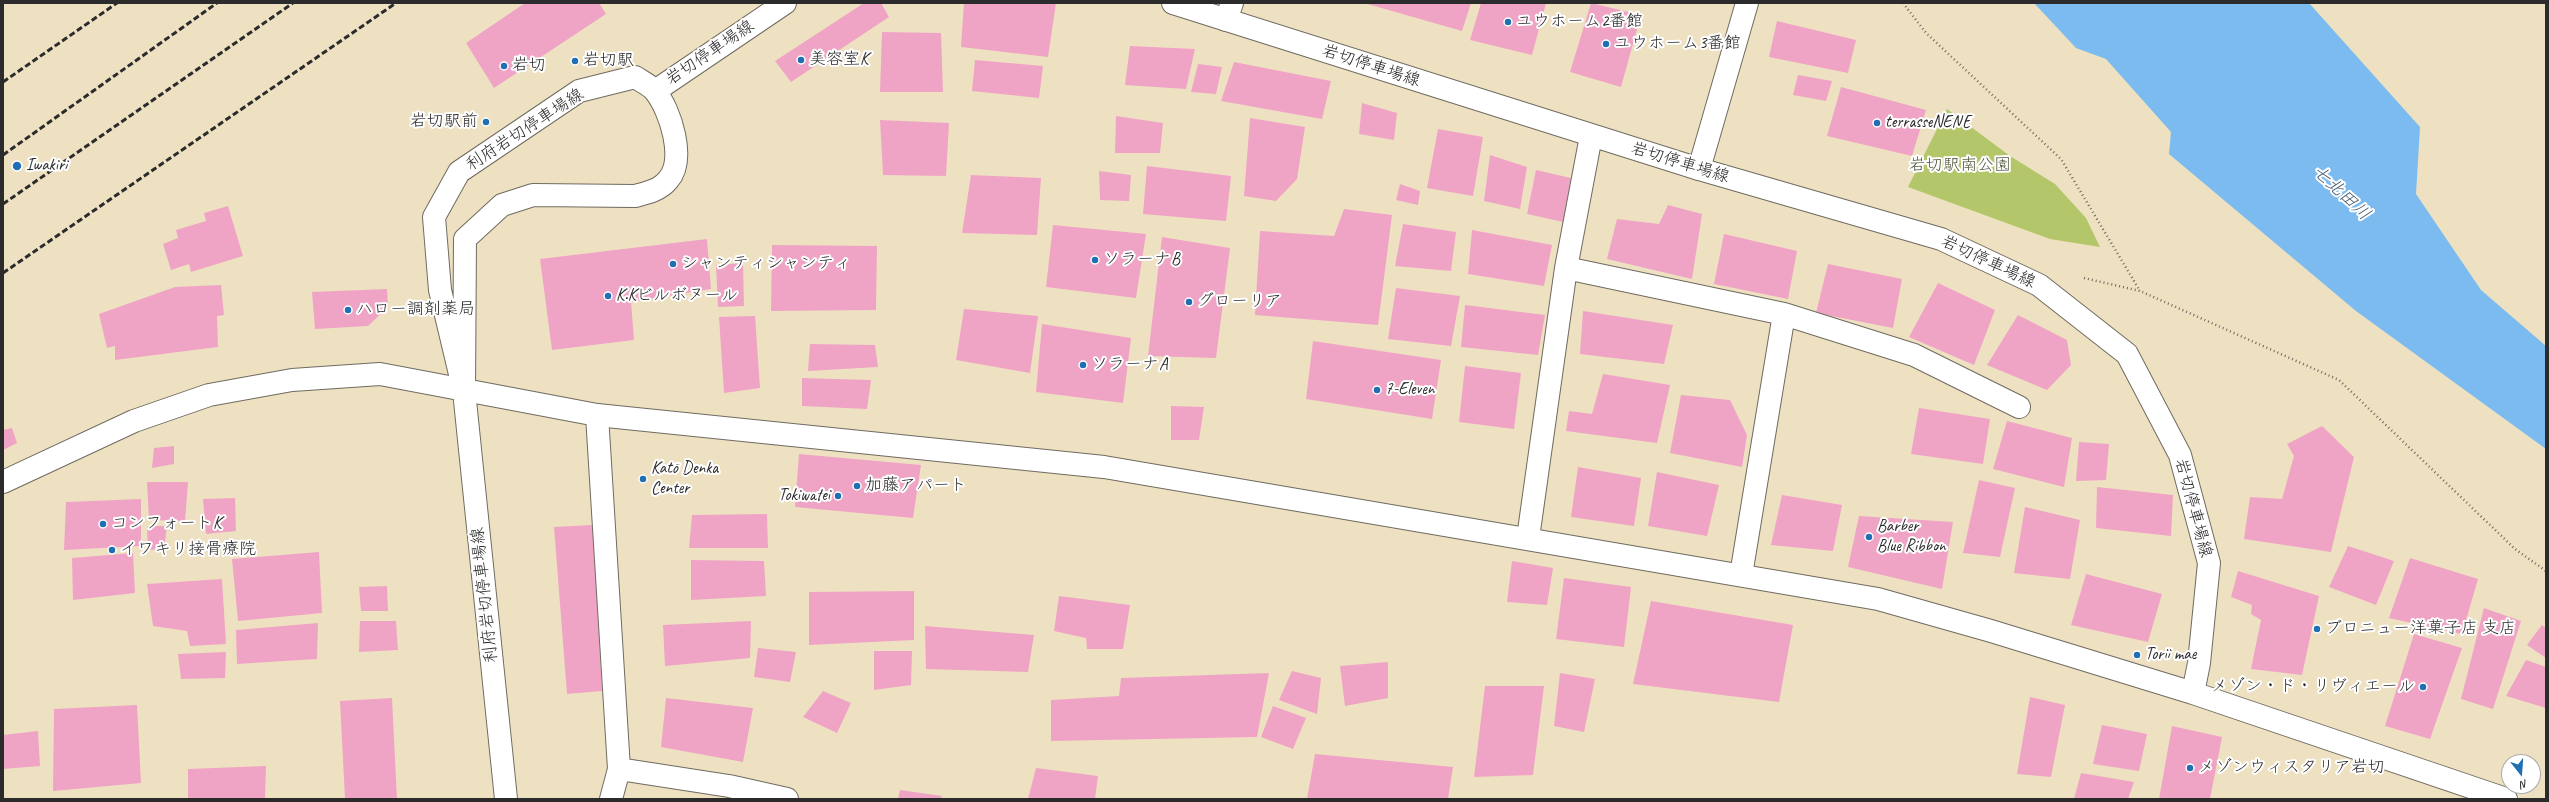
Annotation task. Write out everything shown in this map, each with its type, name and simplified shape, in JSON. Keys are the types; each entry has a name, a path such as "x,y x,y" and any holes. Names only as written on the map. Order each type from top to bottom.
{"street":[{"name":"岩切停車場線","path":"655,90 785,3"},
{"name":"岩切停車場線","path":"1173,3 1229,12 1591,136 1941,239 2039,285 2127,354 2180,455 2209,563 2199,663 2193,693"},
{"path":"1699,169 1747,3"},
{"name":"利府岩切停車場線","path":"464,391 440,290 434,217 459,172 579,91 635,77 655,90 672,124 678,159 668,180 651,192 635,196 533,195 502,205 465,239 464,391 506,799"},
{"path":"1528,538 1566,268 1591,136"},
{"path":"1566,268 1784,314 1914,355 2019,407"},
{"path":"1741,575 1784,314"},
{"path":"3,482 134,421 210,395 292,380 380,374 597,416 1104,467 1528,538 1878,599 1991,631 2193,693 2461,792 2506,799"},
{"path":"597,416 619,769 611,799"},
{"path":"619,769 728,786 787,799"}],"path":[{"path":"1903,3 1926,33 2061,159 2140,291"},
{"path":"2039,285 2074,276 2140,291 2339,380 2515,549 2546,571"}],"green space":[{"name":"岩切駅南公園","path":"1947,109 2010,156 2055,184 2086,218 2100,247 2050,239 1908,187"}],"water":[{"name":"七北田川","path":"2034,3 2309,3 2420,127 2416,194 2481,290 2546,346 2546,449 2356,311 2169,154 2171,132 2106,59 2076,48"}],"building":[{"name":"岩切","path":"525,3 599,3 606,14 494,88 466,43"},
{"path":"864,3 881,3 889,17 791,82 775,61"},
{"path":"964,3 1056,3 1048,57 961,47"},
{"path":"1364,3 1471,3 1462,31"},
{"name":"ユウホーム2番館","path":"1481,3 1546,3 1532,55 1470,40"},
{"name":"ユウホーム3番館","path":"1591,3 1641,15 1621,87 1570,72"},
{"path":"1777,21 1856,40 1848,73 1769,57"},
{"path":"882,32 941,33 943,92 880,92"},
{"path":"1130,46 1195,49 1186,89 1125,85"},
{"path":"975,60 1043,66 1039,98 972,91"},
{"path":"1234,62 1331,81 1322,119 1221,101"},
{"path":"1198,64 1222,67 1216,94 1191,92"},
{"path":"1798,75 1832,81 1826,101 1793,95"},
{"name":"terrasseNENE","path":"1841,87 1926,110 1912,156 1827,136"},
{"path":"1362,103 1397,113 1394,140 1359,134"},
{"path":"1116,116 1163,123 1160,153 1115,153"},
{"path":"1250,118 1305,127 1297,179 1276,201 1244,196"},
{"path":"880,120 949,123 946,176 883,175"},
{"path":"1438,129 1483,137 1473,196 1427,188"},
{"path":"1490,155 1527,167 1520,209 1484,201"},
{"path":"1147,166 1231,176 1226,221 1143,214"},
{"path":"1536,170 1571,178 1563,222 1527,214"},
{"path":"1099,171 1131,175 1129,201 1100,200"},
{"path":"971,175 1041,178 1037,235 962,233"},
{"path":"1400,184 1420,191 1418,205 1396,200"},
{"path":"1668,205 1702,214 1692,279 1607,259 1617,219 1659,224"},
{"path":"228,206 243,256 191,272 189,264 171,270 163,244 178,238 176,230 206,221 204,213"},
{"path":"1344,209 1392,215 1378,325 1255,315 1260,231 1334,236"},
{"path":"1403,224 1456,232 1451,271 1395,266"},
{"name":"ソラーナB","path":"1053,225 1146,234 1136,298 1046,287"},
{"path":"1472,230 1552,245 1544,286 1468,274"},
{"path":"1724,234 1797,251 1788,299 1714,284"},
{"name":"グローリア","path":"1162,237 1230,248 1216,358 1148,356"},
{"name":"K.Kビルボヌール","path":"707,239 711,289 631,302 634,340 552,350 540,259"},
{"path":"772,245 877,246 876,310 771,311"},
{"path":"743,263 744,306 718,307 716,265"},
{"path":"1828,264 1902,279 1893,328 1816,313"},
{"path":"1938,283 1995,310 1974,365 1909,337"},
{"path":"221,285 224,315 217,316 218,347 115,360 115,346 107,348 99,314 175,287"},
{"path":"1396,288 1460,296 1451,346 1388,339"},
{"path":"387,289 388,307 368,326 315,329 312,292"},
{"path":"1465,305 1545,315 1538,355 1461,347"},
{"path":"964,309 1038,316 1030,373 956,360"},
{"path":"1583,311 1673,325 1664,364 1580,354"},
{"path":"2018,315 2067,340 2071,365 2047,390 1987,365"},
{"path":"755,316 760,388 724,393 719,317"},
{"name":"ソラーナA","path":"1042,324 1131,338 1123,403 1036,392"},
{"path":"1313,341 1441,360 1432,419 1306,399"},
{"path":"810,344 875,345 878,367 808,371"},
{"path":"1465,366 1521,373 1514,429 1459,422"},
{"path":"1603,374 1670,385 1657,443 1566,431 1569,411 1592,414"},
{"path":"802,378 871,380 867,409 802,406"},
{"path":"1681,395 1730,400 1747,435 1742,467 1670,453"},
{"path":"1171,406 1204,407 1199,440 1171,440"},
{"path":"1919,408 1990,419 1983,464 1911,454"},
{"path":"2007,421 2072,438 2064,487 1993,469"},
{"path":"2322,426 2354,457 2331,552 2244,539 2250,497 2282,499 2294,456 2287,444"},
{"path":"12,428 17,443 3,450 3,430"},
{"path":"2079,442 2109,444 2106,480 2076,481"},
{"path":"174,446 174,464 152,468 154,448"},
{"name":"加藤アパート","path":"799,454 921,465 913,518 795,507"},
{"path":"1578,467 1641,478 1634,526 1571,517"},
{"path":"1657,472 1719,485 1707,536 1648,526"},
{"path":"1979,480 2015,488 2000,557 1963,553"},
{"path":"147,482 188,482 185,521 149,520"},
{"path":"2097,487 2173,495 2171,536 2096,528"},
{"path":"1782,495 1842,505 1833,551 1771,545"},
{"path":"235,498 236,531 206,534 203,499"},
{"name":"コンフォートK","path":"141,499 141,546 64,550 66,502"},
{"path":"2025,507 2080,520 2070,579 2014,573"},
{"path":"767,514 768,548 689,548 692,515"},
{"path":"1859,516 1953,522 1942,589 1848,567"},
{"path":"593,525 602,691 567,694 554,527"},
{"path":"147,526 167,526 164,549 148,550"},
{"path":"2348,546 2394,561 2376,605 2329,587"},
{"path":"319,552 322,613 238,621 232,559"},
{"path":"133,553 135,593 73,600 72,558"},
{"path":"2410,558 2478,579 2462,634 2389,618"},
{"path":"691,560 764,561 766,596 691,600"},
{"path":"1512,561 1553,568 1547,605 1507,602"},
{"path":"2238,571 2319,596 2302,675 2251,669 2261,620 2251,614 2252,605 2231,597"},
{"path":"2086,574 2162,594 2148,642 2071,625"},
{"path":"1564,578 1631,587 1624,647 1556,639"},
{"path":"222,579 226,644 190,646 187,631 153,626 147,584"},
{"path":"387,586 388,611 361,611 359,587"},
{"path":"914,591 914,640 809,645 809,592"},
{"path":"1059,596 1130,605 1123,649 1087,649 1086,638 1054,631"},
{"path":"1651,601 1793,625 1779,702 1633,684"},
{"path":"2484,608 2521,621 2493,709 2461,699"},
{"path":"360,621 396,621 398,650 359,652"},
{"path":"751,621 750,658 665,666 663,625"},
{"path":"318,623 317,659 237,664 236,630"},
{"path":"2542,625 2546,628 2546,658 2527,645"},
{"path":"925,626 1034,635 1028,672 926,669"},
{"name":"メゾン・ド・リヴィエール","path":"2414,634 2462,648 2430,739 2385,726"},
{"path":"758,648 796,652 790,682 754,677"},
{"path":"874,651 912,651 911,685 874,690"},
{"path":"226,652 225,678 181,679 178,654"},
{"path":"2526,660 2546,667 2546,708 2506,696"},
{"path":"1388,662 1388,698 1345,706 1340,666"},
{"path":"1292,671 1321,678 1317,714 1279,700"},
{"path":"1269,673 1257,737 1051,741 1051,700 1119,696 1121,678"},
{"path":"1560,673 1595,679 1584,732 1554,726"},
{"path":"1485,686 1544,686 1533,775 1474,777"},
{"path":"823,691 851,703 837,733 803,717"},
{"path":"2030,697 2065,705 2051,777 2017,774"},
{"path":"392,698 397,799 345,799 340,701"},
{"path":"666,698 753,708 743,762 661,747"},
{"path":"137,705 141,783 53,791 54,709"},
{"path":"1273,706 1306,718 1293,749 1261,737"},
{"path":"2102,725 2147,734 2139,771 2093,764"},
{"name":"メゾンウィスタリア岩切","path":"2172,726 2222,737 2210,799 2159,799"},
{"path":"38,731 40,766 3,769 3,735"},
{"path":"1315,754 1453,767 1448,799 1307,799"},
{"path":"266,766 265,799 188,799 188,769"},
{"path":"1036,768 1098,776 1095,799 1028,799"},
{"path":"2081,773 2134,782 2128,799 2074,799"},
{"path":"900,790 942,796 941,799 898,799"}],"railway":[{"path":"3,82 117,3"},
{"path":"3,155 217,3"},
{"path":"3,204 293,3"},
{"path":"3,273 396,3"}],"place":[{"name":"ユウホーム2番館","path":"1508,22"},
{"name":"ユウホーム3番館","path":"1606,44"},
{"name":"美容室K","path":"801,60"},
{"name":"岩切駅","path":"575,61"},
{"name":"岩切","path":"504,66"},
{"name":"岩切駅前","path":"486,122"},
{"name":"terrasseNENE","path":"1877,123"},
{"name":"Iwakiri","path":"17,166"},
{"name":"ソラーナB","path":"1095,260"},
{"name":"シャンティシャンティ","path":"673,264"},
{"name":"K.Kビルボヌール","path":"608,296"},
{"name":"グローリア","path":"1189,302"},
{"name":"ハロー調剤薬局","path":"348,310"},
{"name":"ソラーナA","path":"1083,365"},
{"name":"7-Eleven","path":"1377,390"},
{"name":"Katō Denka Center","path":"643,479"},
{"name":"加藤アパート","path":"857,486"},
{"name":"Tokiwatei","path":"838,496"},
{"name":"コンフォートK","path":"103,524"},
{"name":"Barber Blue Ribbon","path":"1869,537"},
{"name":"イワキリ接骨療院","path":"112,550"},
{"name":"ブロニュー洋菓子店 支店","path":"2317,629"},
{"name":"Torii mae","path":"2137,655"},
{"name":"メゾン・ド・リヴィエール","path":"2423,687"},
{"name":"メゾンウィスタリア岩切","path":"2190,768"}]}
